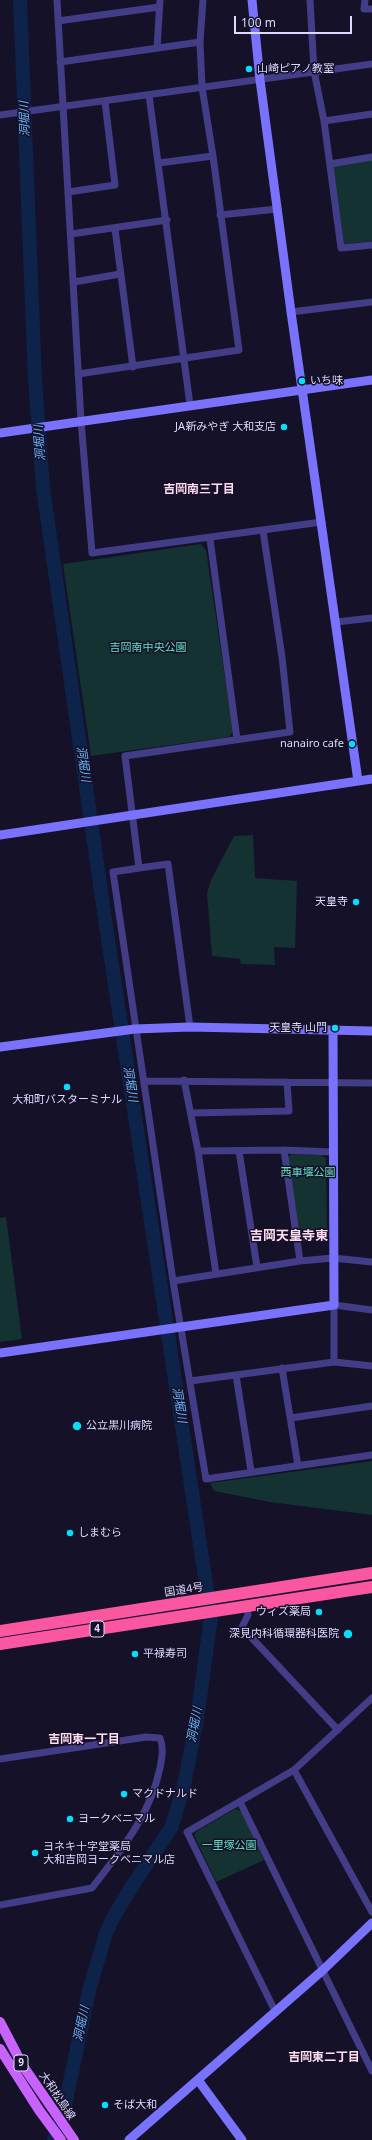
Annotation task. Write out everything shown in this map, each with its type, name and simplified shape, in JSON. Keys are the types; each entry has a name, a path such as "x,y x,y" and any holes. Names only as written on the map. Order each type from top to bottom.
{"highway":[{"name":"国道4号","path":"0,1644 193,1608 216,1598 372,1573"},
{"name":"国道4号","path":"0,1631 193,1608 216,1610 372,1587"}],"main road":[{"name":"大和松島線","path":"0,2022 23,2066 74,2140"},
{"name":"大和松島線","path":"0,2049 39,2110 61,2140"}],"street":[{"path":"57,0 62,106 74,282 80,421 92,553 210,539 322,522"},
{"path":"78,374 239,350 213,156 202,87 200,42 203,0"},
{"path":"252,0 260,80 277,209 358,781"},
{"path":"310,0 314,71 324,121 341,248 372,244"},
{"path":"365,0 364,9 372,9"},
{"path":"58,21 159,4 157,48"},
{"path":"60,62 200,42"},
{"path":"0,115 62,106 106,102 314,71 372,64"},
{"path":"149,95 186,359 190,405"},
{"path":"68,192 115,185 106,102"},
{"path":"324,121 372,114"},
{"path":"159,163 213,156"},
{"path":"330,164 372,157"},
{"path":"220,215 277,209"},
{"path":"71,234 167,220"},
{"path":"115,228 133,367"},
{"path":"74,282 120,274"},
{"path":"291,312 372,302"},
{"path":"0,433 372,380"},
{"path":"139,868 125,756 290,732 282,658 263,531"},
{"path":"210,539 237,739"},
{"path":"336,622 372,618"},
{"path":"0,835 372,779"},
{"path":"190,1028 168,864 113,872 131,1029 144,1081 173,1281 206,1479 251,1471 298,1466 372,1455"},
{"path":"0,1048 131,1029 190,1028 372,1031"},
{"path":"333,1030 332,1152 334,1362"},
{"path":"144,1081 184,1080 372,1083"},
{"path":"184,1080 198,1151 216,1274"},
{"path":"191,1113 289,1111 287,1082"},
{"path":"198,1151 284,1150 332,1152"},
{"path":"284,1150 300,1260"},
{"path":"239,1151 257,1267"},
{"path":"173,1281 300,1260 333,1258 372,1262"},
{"path":"0,1353 334,1305 372,1310"},
{"path":"190,1381 334,1362 372,1366"},
{"path":"282,1368 298,1466"},
{"path":"236,1375 251,1471"},
{"path":"291,1418 372,1406"},
{"path":"247,1606 248,1617 241,1630 251,1637 338,1730"},
{"path":"275,2011 187,1832 294,1770 372,1698"},
{"path":"0,1759 146,1737 160,1738 163,1745 162,1758 150,1810 92,1888 0,1905"},
{"path":"294,1770 372,1912"},
{"path":"240,1802 372,2071"},
{"path":"129,2140 323,1970 372,1924"},
{"path":"198,2080 242,2140"}],"green space":[{"path":"372,159 372,241 344,244 333,165"},
{"name":"吉岡南中央公園","path":"201,544 206,550 233,732 229,737 91,756 63,564"},
{"path":"253,835 255,878 297,881 295,948 274,947 275,965 241,964 240,959 212,956 207,893 211,880 234,836"},
{"name":"西車堰公園","path":"291,1154 321,1155 326,1158 327,1239 301,1242 287,1159"},
{"path":"6,1217 22,1339 0,1342 0,1218"},
{"path":"372,1461 372,1515 270,1502 214,1491 210,1483"},
{"name":"一里塚公園","path":"235,1809 242,1812 264,1860 216,1882 194,1835 197,1831"}],"waterway":[{"name":"洞堀川","path":"20,0 35,380 43,488 105,919 211,1617 197,1719 184,1785 175,1816 171,1828 134,1883 114,1916 106,1933 89,1991 64,2110 54,2140"}],"place":[{"name":"山崎ピアノ教室","path":"249,69"},
{"name":"いち味","path":"302,381"},
{"name":"JA新みやぎ 大和支店","path":"284,427"},
{"name":"nanairo cafe","path":"352,744"},
{"name":"天皇寺","path":"356,902"},
{"name":"天皇寺 山門","path":"335,1028"},
{"name":"大和町バスターミナル","path":"67,1087"},
{"name":"公立黒川病院","path":"77,1426"},
{"name":"しまむら","path":"70,1533"},
{"name":"ウィズ薬局","path":"319,1612"},
{"name":"深見内科循環器科医院","path":"348,1634"},
{"name":"平禄寿司","path":"135,1654"},
{"name":"マクドナルド","path":"124,1794"},
{"name":"ヨークベニマル","path":"70,1819"},
{"name":"ヨネキ十字堂薬局 大和吉岡ヨークベニマル店","path":"35,1853"},
{"name":"そば大和","path":"105,2105"}],"district":[{"name":"吉岡南三丁目","path":"199,490"},
{"name":"吉岡天皇寺東","path":"289,1236"},
{"name":"吉岡東一丁目","path":"84,1740"},
{"name":"吉岡東二丁目","path":"324,2058"}]}
